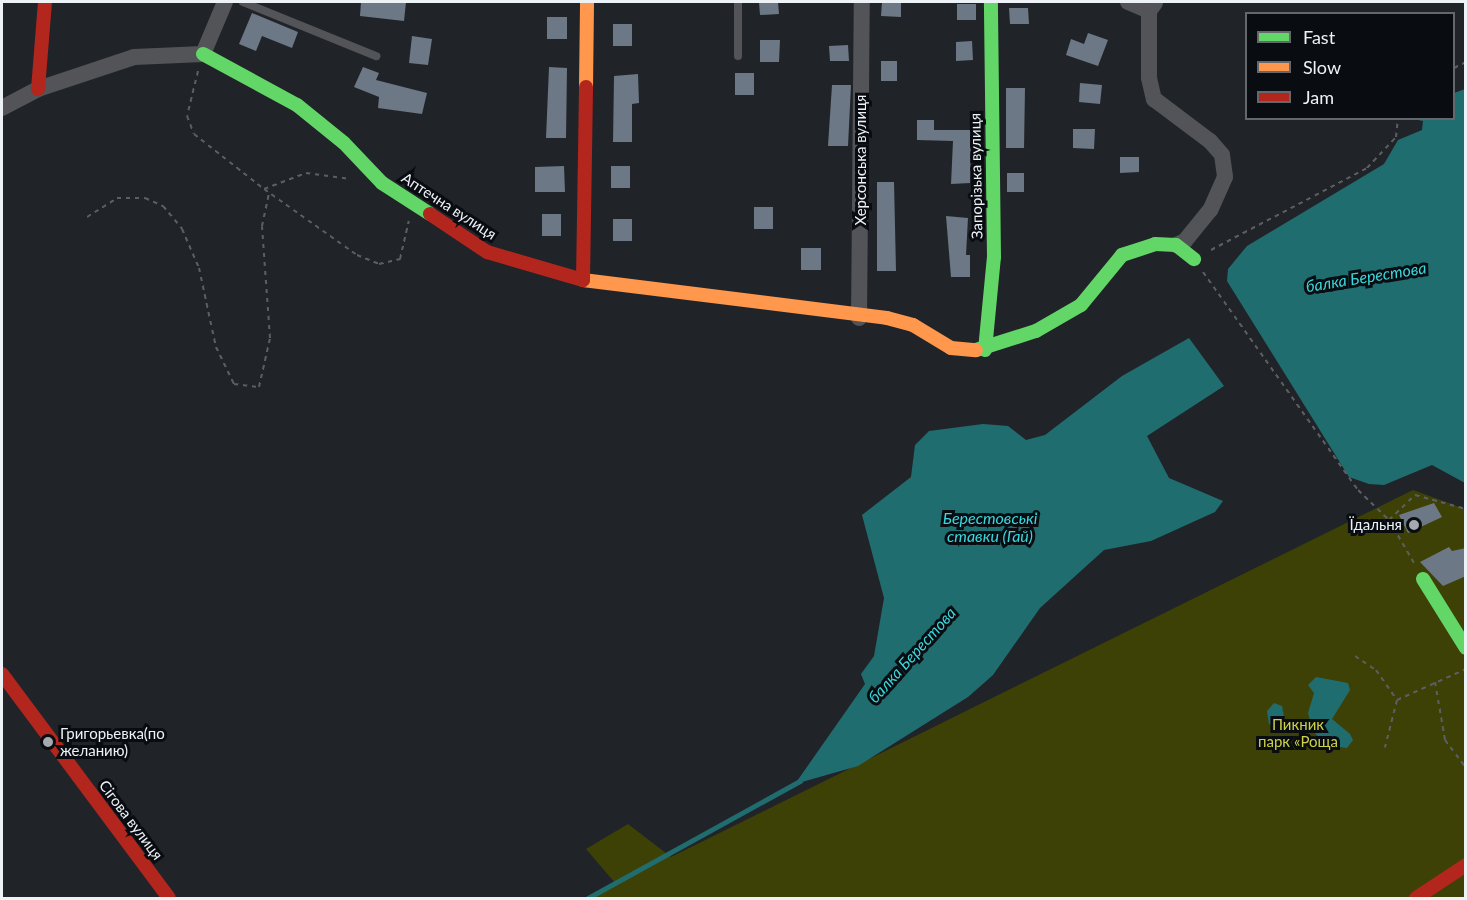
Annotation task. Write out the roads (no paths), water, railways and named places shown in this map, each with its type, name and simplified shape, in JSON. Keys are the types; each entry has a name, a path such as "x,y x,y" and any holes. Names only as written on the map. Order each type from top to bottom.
{"street":[{"path":"38,89 45,2"},
{"path":"2,108 38,89 135,57 203,54 225,2"},
{"path":"583,280 587,2"},
{"name":"Херсонська вулиця","path":"859,318 862,2"},
{"name":"Запорізька вулиця","path":"985,350 994,257 991,2"},
{"path":"985,350 1036,331 1081,305 1122,255 1155,244 1176,245 1185,241 1210,210 1225,177 1222,155 1210,141 1154,99 1149,78 1153,6 1128,2"},
{"name":"Аптечна вулиця","path":"203,54 297,105 344,143 382,183 421,206 488,252 583,280 913,325 951,348 985,350"},
{"path":"1176,245 1194,258"},
{"path":"1423,579 1464,640"},
{"name":"Сігова вулиця","path":"2,674 169,898"},
{"path":"1416,898 1466,865"}],"lane":[{"path":"243,2 376,56"},
{"path":"738,2 738,56"}],"water":[{"path":"1465,89 1465,483 1432,465 1384,485 1369,484 1349,477 1227,281 1228,269 1247,246 1384,164 1398,140 1422,130 1423,121 1418,120 1455,120 1455,93"},
{"name":"Берестовські ставки (Гай)","path":"1189,338 1224,386 1147,436 1169,478 1223,501 1215,512 1151,541 1104,550 1040,608 993,675 968,697 858,766 795,784 865,684 861,674 874,656 884,598 862,515 911,477 915,445 929,431 983,424 1008,426 1026,440 1045,435 1122,376"},
{"path":"1316,677 1348,683 1350,690 1332,719 1350,734 1353,740 1347,748 1326,745 1313,731 1308,713 1314,693 1308,685"},
{"path":"1274,703 1282,706 1286,727 1279,730 1269,724 1267,711"}],"waterway":[{"name":"балка Берестова","path":"588,898 800,781"}],"place":[{"name":"Їдальня","path":"1414,525"},
{"name":"Григорьевка(по желанию)","path":"48,742"}],"park label":[{"name":"Пикник парк «Роща","path":"1298,732"}]}
